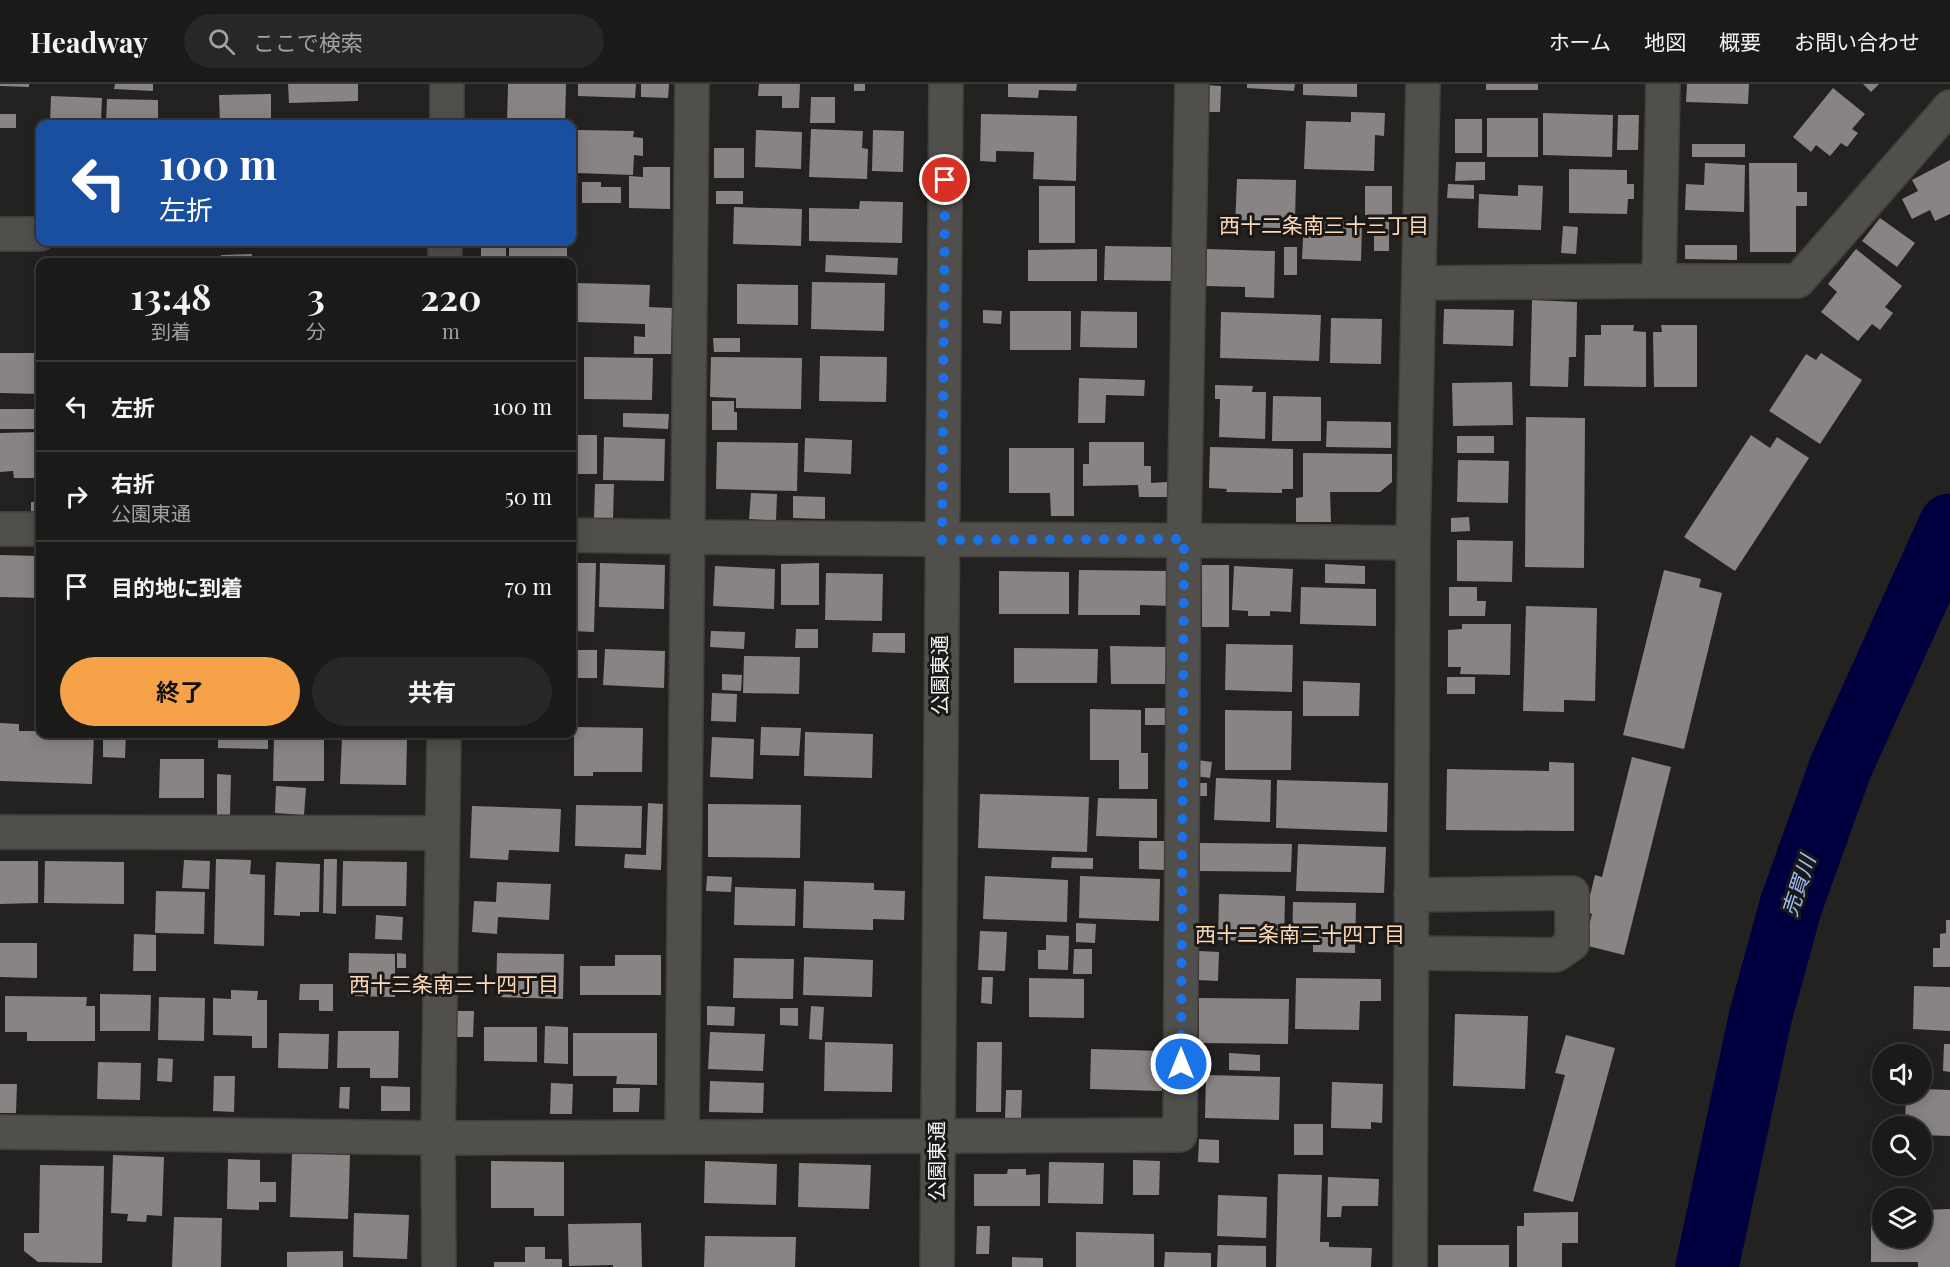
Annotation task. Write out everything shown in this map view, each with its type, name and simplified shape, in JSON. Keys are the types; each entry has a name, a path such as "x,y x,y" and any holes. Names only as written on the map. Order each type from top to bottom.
{"street":[{"path":"447,84 447,120"},
{"path":"682,1137 692,84"},
{"name":"公園東通","path":"937,1267 946,84"},
{"path":"0,1132 438,1138 1180,1135 1184,539 1192,84"},
{"path":"1410,1267 1413,543 1423,84"},
{"path":"1659,280 1663,84"},
{"path":"1419,283 1798,281 1950,107"},
{"path":"0,234 36,234"},
{"path":"0,529 36,529"},
{"path":"576,535 942,540 1184,539 1413,543"},
{"path":"439,1267 438,1138 444,738"},
{"path":"0,832 442,833"},
{"path":"1411,894 1572,893 1572,944 1556,955 1411,953"}],"building":[{"path":"0,84 29,84 29,87 0,86"},
{"path":"115,84 153,84 153,91 114,89"},
{"path":"288,84 358,84 358,101 289,103"},
{"path":"508,84 566,84 565,120 507,120"},
{"path":"578,84 636,84 635,98 578,96"},
{"path":"641,84 669,84 668,98 641,97"},
{"path":"759,84 800,84 799,108 782,108 782,96 758,96"},
{"path":"854,84 865,84 865,91 854,91"},
{"path":"1008,84 1077,84 1076,91 1039,90 1038,98 1008,97"},
{"path":"1247,84 1295,84 1294,91 1247,88"},
{"path":"1303,84 1357,84 1357,97 1303,95"},
{"path":"1486,84 1538,84 1538,90 1486,90"},
{"path":"1687,84 1749,84 1748,104 1686,102"},
{"path":"1863,84 1879,84 1871,92"},
{"path":"1203,85 1221,86 1220,112 1202,112"},
{"path":"1833,88 1865,114 1852,129 1858,133 1847,147 1841,143 1830,156 1816,145 1811,152 1793,137"},
{"path":"271,94 271,120 220,120 219,95"},
{"path":"51,96 102,98 101,120 50,120"},
{"path":"811,97 835,97 835,123 810,123"},
{"path":"107,99 158,100 158,120 106,120"},
{"path":"1351,112 1385,113 1384,136 1375,135 1374,171 1304,169 1306,121 1351,122"},
{"path":"1543,113 1613,115 1612,157 1543,155"},
{"path":"0,114 16,114 16,128 0,128"},
{"path":"981,114 1077,116 1076,181 1033,179 1034,152 996,151 996,162 980,161"},
{"path":"1618,115 1639,115 1638,150 1617,150"},
{"path":"1487,118 1538,118 1538,157 1487,157"},
{"path":"1455,119 1482,119 1482,153 1455,153"},
{"path":"811,129 863,131 862,148 868,149 867,179 809,177"},
{"path":"578,130 634,131 633,137 643,138 643,156 634,155 633,175 577,173"},
{"path":"756,130 802,132 801,169 755,167"},
{"path":"873,130 904,131 903,172 872,171"},
{"path":"1692,144 1745,144 1745,157 1692,157"},
{"path":"714,148 744,148 744,178 714,178"},
{"path":"1950,160 1950,214 1935,221 1930,210 1912,219 1902,199 1918,191 1912,180"},
{"path":"1456,162 1485,162 1485,180 1455,181"},
{"path":"1705,163 1745,165 1744,212 1685,210 1686,184 1704,185"},
{"path":"1749,163 1797,163 1797,192 1807,192 1807,206 1796,206 1796,252 1750,252"},
{"path":"643,167 670,167 670,209 629,208 629,176 643,177"},
{"path":"1569,169 1627,170 1627,184 1634,184 1634,199 1628,199 1627,214 1569,213"},
{"path":"1237,179 1296,180 1295,221 1280,220 1280,228 1235,227"},
{"path":"582,182 601,182 601,187 621,187 621,203 582,203"},
{"path":"1448,184 1474,185 1474,199 1447,198"},
{"path":"1518,185 1543,186 1541,230 1478,228 1479,194 1518,196"},
{"path":"1039,186 1075,186 1075,243 1039,243"},
{"path":"1365,186 1392,186 1392,216 1365,215"},
{"path":"716,191 743,191 743,204 716,204"},
{"path":"860,201 903,202 902,243 809,241 809,208 859,209"},
{"path":"734,207 802,209 801,246 733,244"},
{"path":"1880,218 1915,243 1897,267 1862,241"},
{"path":"1304,219 1362,221 1361,261 1302,259"},
{"path":"1374,220 1389,220 1389,251 1374,251"},
{"path":"1563,226 1578,227 1576,254 1561,253"},
{"path":"1685,245 1737,245 1737,260 1685,259"},
{"path":"481,246 506,246 506,258 481,258"},
{"path":"509,246 567,246 567,258 509,257"},
{"path":"1105,246 1172,247 1171,281 1104,280"},
{"path":"1284,247 1297,247 1297,275 1284,275"},
{"path":"1097,249 1097,281 1028,281 1028,250"},
{"path":"1207,249 1275,251 1274,298 1245,297 1245,287 1206,286"},
{"path":"1856,249 1902,286 1885,307 1893,313 1880,330 1872,324 1858,341 1821,312 1837,292 1828,284"},
{"path":"252,254 252,258 221,258 221,255"},
{"path":"826,255 898,258 897,275 825,272"},
{"path":"812,282 885,283 884,331 811,329"},
{"path":"576,283 650,285 649,307 672,308 671,354 634,354 634,336 645,337 645,324 576,322"},
{"path":"737,284 798,285 798,325 737,324"},
{"path":"1532,300 1577,302 1576,357 1569,357 1568,387 1530,386"},
{"path":"1444,309 1514,310 1513,346 1443,344"},
{"path":"983,310 1002,311 1001,324 983,323"},
{"path":"1010,311 1071,311 1071,350 1010,350"},
{"path":"1081,311 1137,312 1137,348 1080,347"},
{"path":"1221,312 1321,315 1319,361 1220,358"},
{"path":"1331,318 1382,319 1381,364 1330,363"},
{"path":"1601,325 1634,325 1633,331 1646,332 1646,387 1584,386 1585,335 1601,335"},
{"path":"1661,325 1697,325 1697,387 1654,387 1653,332 1662,332"},
{"path":"713,338 740,338 740,352 714,352"},
{"path":"0,353 36,353 36,394 0,393"},
{"path":"1821,353 1862,380 1820,444 1769,411 1806,354 1816,360"},
{"path":"820,356 887,357 886,402 819,401"},
{"path":"584,357 653,358 652,400 584,399"},
{"path":"711,357 802,358 801,409 736,408 736,398 710,397"},
{"path":"1079,378 1145,380 1144,396 1106,395 1105,423 1078,423"},
{"path":"1512,382 1513,425 1453,426 1452,383"},
{"path":"1215,385 1253,386 1252,392 1266,392 1265,439 1219,437 1220,399 1215,399"},
{"path":"1273,396 1321,397 1321,441 1272,441"},
{"path":"712,401 734,401 734,412 737,412 737,430 712,430"},
{"path":"0,409 36,409 36,429 0,429"},
{"path":"623,413 669,414 668,429 623,427"},
{"path":"1526,417 1585,418 1584,568 1525,567"},
{"path":"1327,421 1391,422 1391,448 1326,447"},
{"path":"36,432 36,478 14,478 13,471 0,472 0,433"},
{"path":"576,435 597,435 597,474 576,474"},
{"path":"1751,435 1770,448 1777,437 1809,458 1735,571 1684,537"},
{"path":"1457,436 1494,436 1494,453 1457,453"},
{"path":"604,437 665,439 664,481 603,480"},
{"path":"805,438 852,440 851,474 804,472"},
{"path":"717,442 798,443 797,491 716,489"},
{"path":"1089,442 1144,442 1144,466 1151,466 1151,483 1167,482 1167,497 1139,497 1138,485 1083,486 1083,464 1089,464"},
{"path":"1210,447 1293,449 1293,489 1282,489 1282,493 1226,492 1227,489 1209,488"},
{"path":"1009,448 1074,448 1074,516 1051,516 1050,493 1009,493"},
{"path":"1303,453 1392,454 1392,482 1380,492 1330,492 1331,522 1296,522 1296,498 1303,497"},
{"path":"1458,460 1509,461 1508,503 1457,502"},
{"path":"595,484 614,484 613,519 594,518"},
{"path":"751,493 777,494 776,521 749,519"},
{"path":"793,496 825,497 825,519 793,518"},
{"path":"31,502 36,502 36,514 31,514"},
{"path":"1469,517 1470,531 1451,532 1451,518"},
{"path":"1457,540 1513,541 1512,582 1457,581"},
{"path":"0,555 36,556 36,598 0,597"},
{"path":"576,563 596,563 594,632 576,631"},
{"path":"600,563 665,565 664,609 599,607"},
{"path":"819,563 819,605 781,605 781,564"},
{"path":"1325,564 1365,566 1365,584 1325,583"},
{"path":"1202,565 1229,565 1229,627 1202,627"},
{"path":"715,566 775,569 774,609 713,606"},
{"path":"1234,566 1293,569 1291,612 1270,611 1270,616 1248,616 1248,611 1232,610"},
{"path":"1079,570 1171,571 1171,606 1140,605 1140,615 1078,615"},
{"path":"1664,570 1701,579 1699,587 1722,593 1684,749 1623,735"},
{"path":"999,571 1069,572 1069,614 999,614"},
{"path":"826,573 883,574 882,621 825,620"},
{"path":"1301,587 1376,589 1376,626 1300,624"},
{"path":"1449,587 1477,587 1477,601 1486,601 1485,616 1449,616"},
{"path":"1526,606 1597,608 1595,701 1564,700 1564,712 1523,711"},
{"path":"1462,624 1511,624 1510,675 1460,674 1461,667 1448,667 1448,630 1462,629"},
{"path":"796,629 818,629 818,648 795,648"},
{"path":"711,631 745,632 744,649 710,647"},
{"path":"873,633 905,633 905,653 872,652"},
{"path":"1226,644 1293,645 1292,692 1225,690"},
{"path":"1110,646 1168,647 1168,684 1111,684"},
{"path":"1014,648 1098,649 1097,683 1014,683"},
{"path":"605,649 665,651 664,688 603,685"},
{"path":"576,650 597,650 597,678 576,678"},
{"path":"744,656 800,657 799,694 743,693"},
{"path":"722,674 742,675 741,691 722,690"},
{"path":"1447,677 1475,677 1475,694 1447,694"},
{"path":"1303,681 1360,683 1359,716 1303,716"},
{"path":"712,693 737,694 736,722 711,721"},
{"path":"1145,708 1168,708 1168,725 1145,725"},
{"path":"1090,709 1141,710 1141,753 1148,753 1148,789 1119,789 1119,760 1090,760"},
{"path":"1225,710 1292,711 1291,770 1225,770"},
{"path":"0,723 19,724 19,731 36,731 36,738 94,738 92,784 0,781"},
{"path":"576,727 643,728 642,772 593,772 593,776 574,776"},
{"path":"761,727 801,728 799,756 760,755"},
{"path":"805,732 873,734 872,778 804,776"},
{"path":"712,737 754,739 753,779 710,777"},
{"path":"103,738 126,738 125,758 103,757"},
{"path":"218,738 268,738 268,749 218,748"},
{"path":"274,738 324,738 324,781 273,781"},
{"path":"342,738 407,740 406,785 340,784"},
{"path":"1632,757 1671,767 1624,955 1584,945 1592,914 1586,912 1595,875 1602,877"},
{"path":"160,759 204,759 204,798 159,798"},
{"path":"1197,760 1212,762 1210,778 1194,776"},
{"path":"1549,762 1574,763 1574,831 1446,830 1447,769 1549,771"},
{"path":"217,774 231,775 230,815 217,815"},
{"path":"1216,778 1271,780 1270,822 1214,820"},
{"path":"1277,780 1388,783 1387,832 1276,828"},
{"path":"1197,783 1207,783 1207,796 1197,796"},
{"path":"276,786 306,788 304,815 275,813"},
{"path":"980,794 1089,797 1087,852 978,848"},
{"path":"1098,798 1157,799 1157,838 1096,836"},
{"path":"648,803 663,804 661,870 624,868 625,854 646,855"},
{"path":"708,804 801,805 800,858 708,857"},
{"path":"576,805 642,806 641,848 575,846"},
{"path":"472,806 561,809 559,852 509,850 508,860 470,858"},
{"path":"1139,841 1165,841 1165,870 1139,869"},
{"path":"1200,843 1292,844 1291,872 1200,871"},
{"path":"1298,844 1386,847 1384,893 1296,891"},
{"path":"1052,857 1093,858 1093,869 1051,868"},
{"path":"216,859 251,860 250,874 265,875 264,946 214,944"},
{"path":"324,859 337,859 336,914 323,913"},
{"path":"184,860 210,861 209,889 182,888"},
{"path":"0,861 38,861 38,903 0,904"},
{"path":"45,861 124,862 124,904 44,903"},
{"path":"343,861 407,862 406,906 342,906"},
{"path":"276,862 320,864 319,912 300,912 300,916 274,915"},
{"path":"707,876 732,877 731,892 706,891"},
{"path":"985,876 1068,880 1067,922 983,919"},
{"path":"1080,876 1160,879 1159,921 1079,918"},
{"path":"804,881 874,883 874,890 905,891 904,920 873,919 873,930 803,928"},
{"path":"497,882 551,884 549,920 498,917 497,934 472,932 474,901 496,902"},
{"path":"735,887 796,889 795,926 734,925"},
{"path":"156,891 205,892 204,934 155,933"},
{"path":"1219,894 1285,896 1284,942 1218,940"},
{"path":"1293,902 1356,903 1355,953 1313,952 1313,944 1292,943"},
{"path":"376,915 403,917 402,940 375,939"},
{"path":"1946,920 1950,920 1950,967 1933,967 1933,948 1940,948 1940,934 1946,933"},
{"path":"1076,923 1096,924 1095,943 1076,942"},
{"path":"980,931 1007,932 1005,971 978,970"},
{"path":"134,934 156,935 156,971 133,971"},
{"path":"1046,935 1069,936 1068,970 1038,969 1038,950 1046,950"},
{"path":"0,943 37,943 37,978 0,977"},
{"path":"1074,949 1092,949 1092,974 1073,974"},
{"path":"1199,951 1219,952 1218,981 1198,980"},
{"path":"349,953 395,954 395,997 348,996"},
{"path":"397,953 406,954 406,968 397,968"},
{"path":"497,953 564,954 563,999 496,997"},
{"path":"615,955 661,955 661,995 580,995 580,966 615,966"},
{"path":"804,957 873,960 872,997 803,995"},
{"path":"734,958 794,959 793,999 733,998"},
{"path":"982,977 993,977 992,1004 981,1003"},
{"path":"1029,978 1084,979 1084,1018 1029,1017"},
{"path":"1296,978 1381,979 1381,1001 1360,1001 1359,1030 1295,1029"},
{"path":"300,984 333,984 333,1011 319,1011 319,1000 299,1000"},
{"path":"1914,986 1950,987 1950,1031 1913,1029"},
{"path":"231,990 258,991 257,1000 267,1000 267,1048 252,1048 252,1036 213,1035 213,998 231,999"},
{"path":"100,994 151,995 150,1031 100,1031"},
{"path":"5,996 87,997 86,1006 95,1006 95,1041 27,1041 27,1032 5,1032"},
{"path":"159,997 205,998 204,1041 158,1040"},
{"path":"1199,998 1289,999 1288,1044 1199,1043"},
{"path":"707,1006 735,1007 734,1026 707,1025"},
{"path":"811,1006 824,1007 822,1040 809,1039"},
{"path":"780,1008 798,1008 798,1026 780,1025"},
{"path":"457,1011 474,1011 473,1037 457,1037"},
{"path":"1455,1014 1528,1016 1525,1089 1453,1086"},
{"path":"545,1026 568,1027 568,1064 544,1063"},
{"path":"484,1027 537,1027 537,1062 484,1061"},
{"path":"338,1031 399,1031 398,1078 370,1078 370,1068 337,1068"},
{"path":"710,1032 765,1034 763,1071 708,1069"},
{"path":"279,1033 329,1034 328,1069 278,1068"},
{"path":"573,1033 657,1033 657,1085 616,1084 617,1076 573,1076"},
{"path":"1566,1035 1615,1048 1573,1202 1533,1191 1565,1075 1555,1073"},
{"path":"825,1042 893,1044 892,1092 824,1091"},
{"path":"977,1042 1002,1042 1001,1112 976,1112"},
{"path":"1944,1044 1950,1044 1950,1072 1943,1071"},
{"path":"1091,1049 1163,1051 1162,1091 1090,1089"},
{"path":"1229,1053 1260,1055 1260,1071 1229,1070"},
{"path":"158,1058 173,1059 172,1082 157,1081"},
{"path":"98,1062 141,1063 140,1100 97,1099"},
{"path":"1206,1075 1280,1077 1279,1120 1205,1118"},
{"path":"214,1076 235,1076 234,1112 213,1111"},
{"path":"710,1081 764,1083 763,1113 709,1112"},
{"path":"1332,1082 1383,1084 1382,1123 1371,1122 1371,1129 1331,1128"},
{"path":"551,1083 573,1084 572,1114 550,1114"},
{"path":"0,1084 17,1084 16,1113 0,1113"},
{"path":"381,1086 410,1087 410,1111 381,1111"},
{"path":"340,1087 350,1087 349,1109 339,1108"},
{"path":"613,1088 640,1088 639,1112 613,1112"},
{"path":"1932,1089 1950,1090 1950,1136 1932,1135 1932,1116 1905,1116 1906,1104 1932,1104"},
{"path":"1006,1090 1022,1090 1021,1118 1005,1118"},
{"path":"1294,1124 1323,1124 1323,1155 1294,1155"},
{"path":"1199,1139 1219,1140 1219,1163 1198,1162"},
{"path":"292,1153 350,1155 348,1219 290,1217"},
{"path":"113,1155 164,1157 162,1216 147,1215 146,1222 127,1221 128,1214 111,1213"},
{"path":"228,1159 260,1160 260,1182 276,1182 276,1202 259,1202 259,1210 227,1209"},
{"path":"1133,1160 1160,1161 1159,1195 1133,1195"},
{"path":"491,1161 564,1162 564,1216 534,1216 534,1208 491,1208"},
{"path":"705,1161 777,1164 776,1205 704,1203"},
{"path":"1049,1162 1104,1163 1103,1204 1048,1203"},
{"path":"799,1163 871,1165 869,1209 798,1207"},
{"path":"40,1165 104,1166 102,1263 38,1262 24,1251 24,1233 39,1233"},
{"path":"1008,1169 1026,1169 1026,1175 1040,1174 1040,1206 974,1206 974,1174 1007,1174"},
{"path":"1278,1174 1322,1175 1320,1242 1329,1242 1329,1247 1372,1248 1371,1267 1276,1267"},
{"path":"1328,1177 1379,1179 1378,1206 1342,1206 1341,1217 1327,1217"},
{"path":"1218,1195 1267,1197 1266,1238 1217,1236"},
{"path":"1950,1209 1950,1267 1918,1267 1918,1262 1871,1262 1871,1210 1872,1248 1932,1248 1932,1210"},
{"path":"1578,1212 1578,1243 1562,1243 1562,1267 1517,1267 1517,1226 1524,1226 1524,1213"},
{"path":"354,1213 409,1215 407,1259 353,1257"},
{"path":"174,1217 222,1218 221,1267 172,1267"},
{"path":"641,1223 642,1267 569,1266 568,1224"},
{"path":"977,1226 990,1226 989,1254 976,1254"},
{"path":"1076,1232 1154,1234 1154,1267 1076,1267"},
{"path":"705,1236 796,1237 795,1267 704,1267"},
{"path":"1218,1245 1266,1246 1266,1267 1217,1267"},
{"path":"1438,1245 1509,1245 1509,1267 1438,1267"},
{"path":"525,1247 545,1247 545,1259 562,1259 562,1267 494,1267 494,1262 525,1262"},
{"path":"343,1251 343,1267 287,1267 287,1252"},
{"path":"1165,1252 1211,1253 1211,1267 1164,1267"},
{"path":"1012,1257 1043,1258 1043,1267 1012,1267"}],"waterway":[{"name":"売買川","path":"1707,1267 1760,1018 1791,905 1841,766 1950,525"}],"district":[{"name":"西十二条南三十三丁目","path":"1324,226"},
{"name":"西十二条南三十四丁目","path":"1300,935"},
{"name":"西十三条南三十四丁目","path":"454,985"}],"route":[{"path":"945,180 942,540 1184,539 1181,1064"}]}
